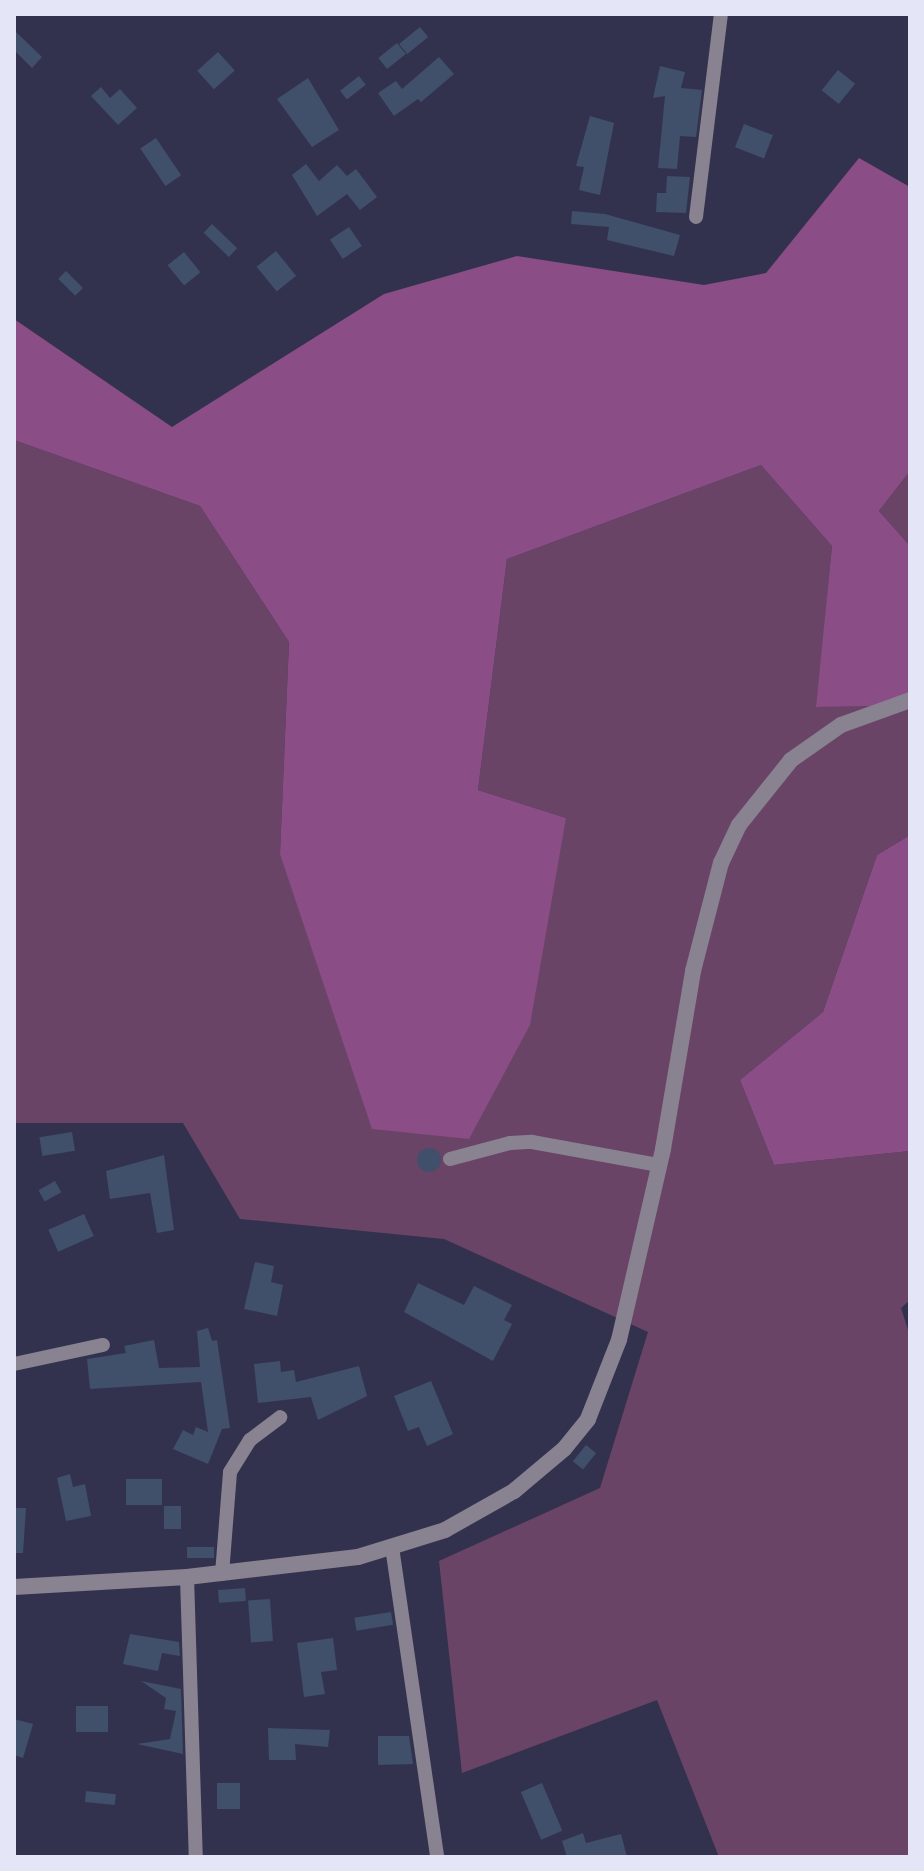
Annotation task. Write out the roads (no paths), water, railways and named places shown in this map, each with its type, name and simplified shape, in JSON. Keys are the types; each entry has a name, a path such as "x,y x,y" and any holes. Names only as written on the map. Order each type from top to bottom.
{"street":[{"path":"696,217 721,14"},
{"path":"14,1587 222,1574 392,1547 445,1530 514,1491 564,1449 588,1419 619,1340 659,1165 693,971 721,863 739,825 791,760 821,737 866,713 910,700"},
{"path":"450,1159 510,1143 532,1142 659,1165"},
{"path":"14,1364 103,1345"},
{"path":"222,1574 230,1472 250,1440 280,1417"},
{"path":"392,1547 437,1857"},
{"path":"187,1577 196,1857"}]}
